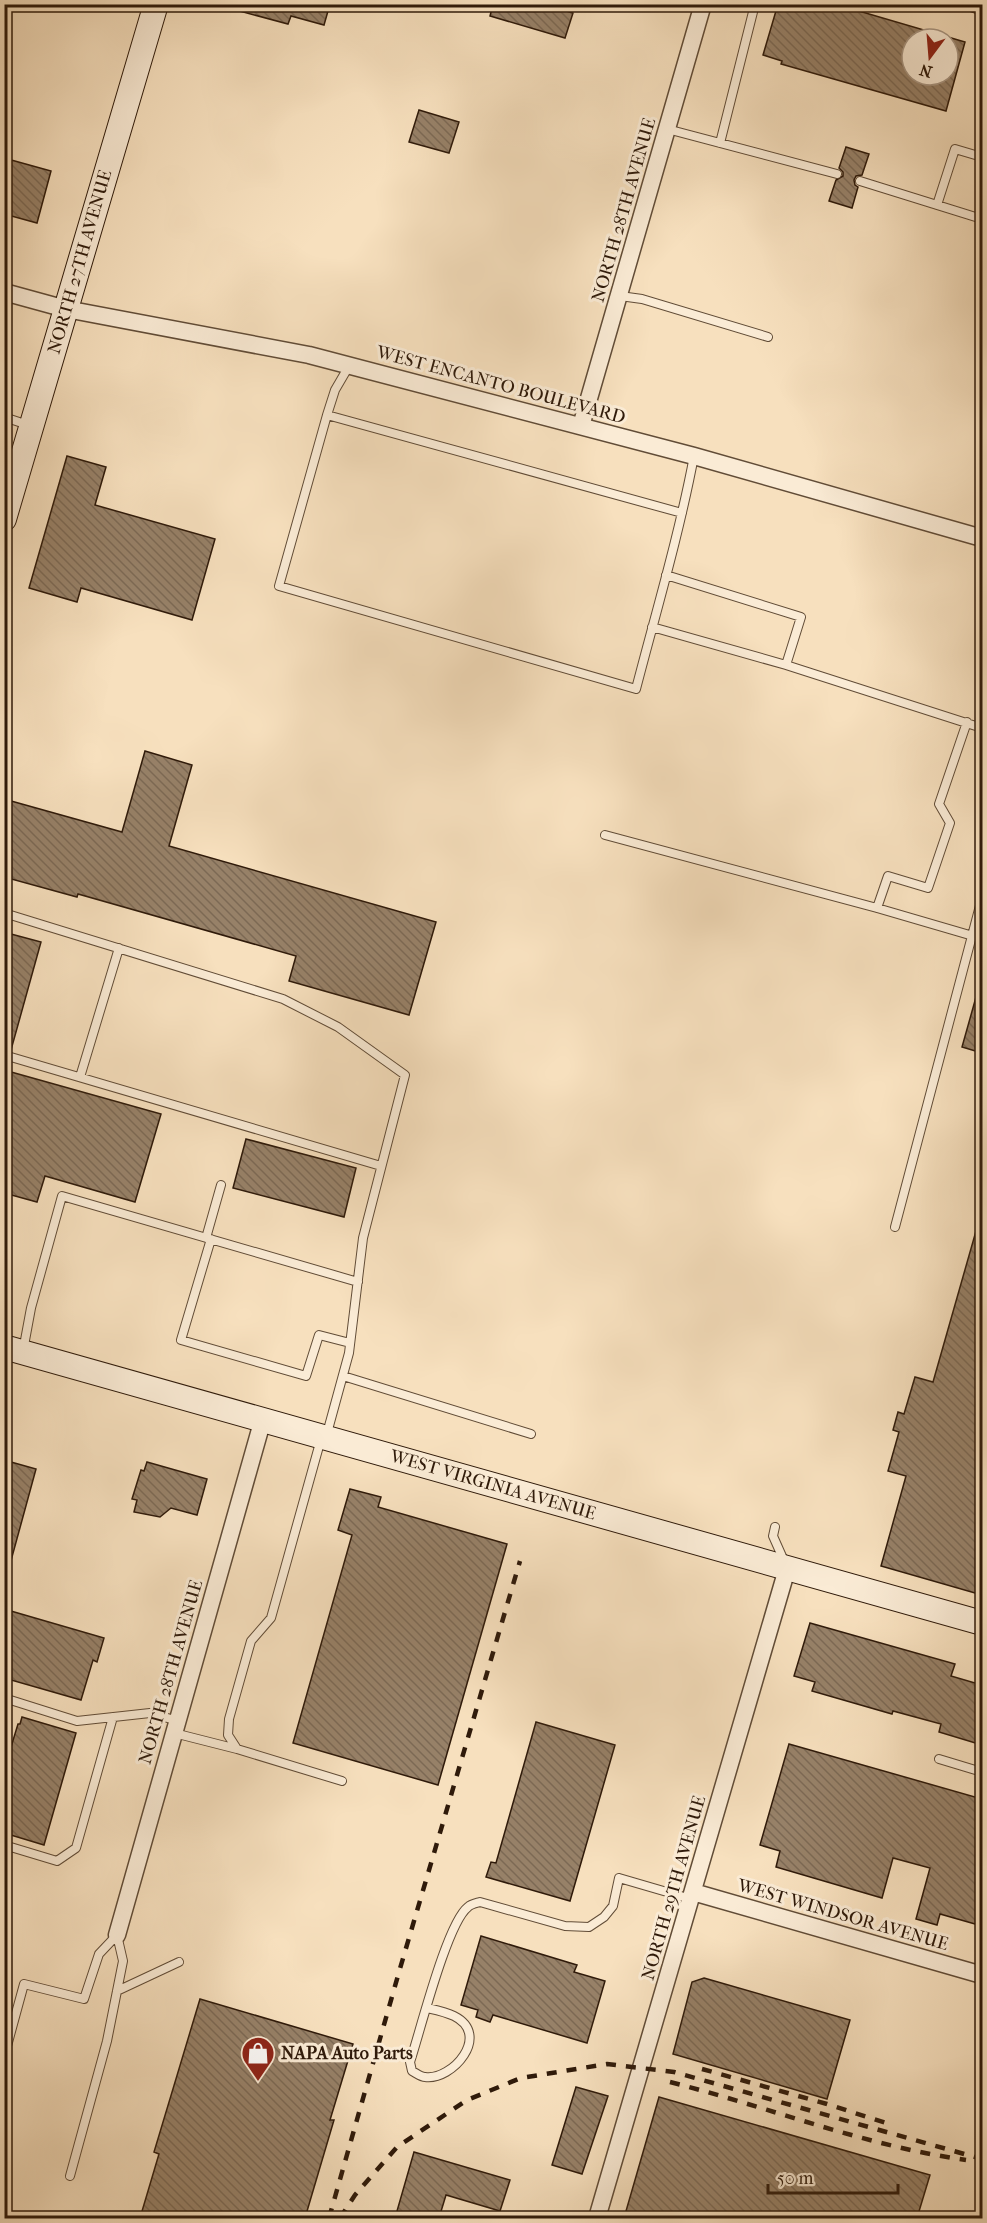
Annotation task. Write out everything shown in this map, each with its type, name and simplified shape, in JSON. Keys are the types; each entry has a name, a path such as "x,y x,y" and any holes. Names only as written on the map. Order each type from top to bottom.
{"street":[{"name":"NORTH 27TH AVENUE","path":"4,519 156,4"},
{"name":"NORTH 28TH AVENUE","path":"581,426 703,4"},
{"name":"WEST ENCANTO BOULEVARD","path":"4,292 66,309 289,351 349,366 694,456 982,538"},
{"name":"WEST VIRGINIA AVENUE","path":"14,1349 982,1623"},
{"name":"NORTH 28TH AVENUE","path":"117,1935 263,1419"},
{"name":"NORTH 29TH AVENUE","path":"597,2218 788,1569"},
{"name":"WEST WINDSOR AVENUE","path":"692,1896 982,1975"}],"lane":[{"path":"720,143 755,4"},
{"path":"963,4 982,11"},
{"path":"667,129 837,174"},
{"path":"937,205 955,149 982,157"},
{"path":"860,181 982,219"},
{"path":"620,296 642,299 768,337"},
{"path":"349,366 335,390 327,415 279,586 636,689 682,513 694,456"},
{"path":"327,415 682,513"},
{"path":"4,417 32,426"},
{"path":"666,575 801,617 786,665"},
{"path":"652,627 786,665 982,728"},
{"path":"877,908 888,876 928,888 950,823 939,804 968,722"},
{"path":"605,835 973,936"},
{"path":"895,1227 982,898"},
{"path":"4,913 283,999 338,1027 405,1075 363,1238 350,1343 343,1376 271,1618 251,1641 229,1719 228,1735 237,1749"},
{"path":"80,1077 118,948"},
{"path":"4,1055 381,1166"},
{"path":"221,1185 209,1239 181,1340 306,1376 319,1335 350,1343"},
{"path":"14,1349 31,1308 62,1196 358,1282"},
{"path":"343,1376 531,1434"},
{"path":"775,1527 773,1536 788,1569"},
{"path":"4,1698 77,1721 150,1713 176,1727 237,1749 342,1781"},
{"path":"4,1845 57,1861 76,1848 113,1717"},
{"path":"939,1759 982,1772"},
{"path":"427,2008 454,2016 463,2023 471,2039 460,2063 439,2074 425,2077 412,2071 410,2062 427,2008 451,1932 468,1906 480,1902 565,1926 589,1927 604,1917 613,1906 619,1878 692,1896"},
{"path":"69,2176 107,2041 123,1961 117,1935"},
{"path":"4,2057 24,1984 84,1999 99,1954 117,1935"},
{"path":"117,1991 179,1962"}],"building":[{"path":"232,4 330,4 324,25 291,16 288,24 232,9"},
{"path":"493,4 543,4 573,13 565,38 490,16"},
{"path":"778,4 835,4 914,27 900,27 900,87 953,87 946,111 781,64 782,61 763,55"},
{"path":"960,41 965,42 960,60"},
{"path":"419,110 459,122 449,153 409,142"},
{"path":"846,147 869,154 862,175 856,176 854,180 858,187 852,208 829,201 836,180 843,176 839,168"},
{"path":"4,158 51,171 37,223 4,214"},
{"path":"67,456 106,467 95,505 215,539 192,620 81,588 77,602 29,588"},
{"path":"145,751 192,765 169,846 436,922 409,1015 289,981 296,956 78,894 77,897 4,877 4,799 122,832"},
{"path":"11,934 41,942 11,1050 4,1049 4,958"},
{"path":"978,990 982,991 982,1053 962,1047"},
{"path":"4,1070 161,1114 135,1202 45,1176 37,1202 4,1193"},
{"path":"246,1139 356,1168 344,1217 233,1188"},
{"path":"978,1224 982,1224 982,1595 881,1566 906,1476 888,1471 899,1432 893,1430 898,1412 904,1414 915,1377 933,1382"},
{"path":"11,1462 36,1469 9,1568 4,1567 4,1485"},
{"path":"147,1462 207,1479 197,1515 171,1508 160,1517 134,1512 137,1500 132,1499 141,1470 144,1471"},
{"path":"350,1489 381,1497 378,1507 507,1544 438,1785 293,1743 352,1535 338,1530"},
{"path":"4,1609 104,1638 97,1662 93,1660 81,1700 4,1678"},
{"path":"810,1623 955,1664 951,1676 982,1685 982,1745 939,1732 941,1724 893,1711 892,1714 812,1691 815,1682 794,1676"},
{"path":"22,1717 76,1733 44,1845 4,1833 4,1770"},
{"path":"536,1722 615,1745 570,1901 486,1877 491,1862 496,1863"},
{"path":"789,1744 982,1799 982,1926 940,1914 937,1925 916,1919 930,1868 893,1858 882,1898 776,1867 780,1851 760,1845"},
{"path":"481,1936 577,1965 574,1972 605,1981 587,2043 493,2015 490,2022 476,2017 478,2010 461,2005"},
{"path":"704,1978 850,2020 827,2099 673,2054 692,1982"},
{"name":"NAPA Auto Parts","path":"200,1999 353,2044 330,2120 334,2120 305,2218 140,2218 159,2154 154,2152"},
{"path":"576,2087 608,2096 582,2174 552,2165"},
{"path":"659,2097 930,2175 917,2218 624,2218"},
{"path":"414,2152 510,2180 500,2211 446,2195 439,2218 395,2218"}],"railway":[{"path":"329,2218 520,1561"},
{"path":"340,2218 355,2195 397,2147 467,2100 521,2078 607,2064 674,2072 982,2159"},
{"path":"702,2069 889,2124"},
{"path":"670,2082 854,2136 928,2154 966,2160"}],"place":[{"name":"NAPA Auto Parts","path":"258,2082"}]}
